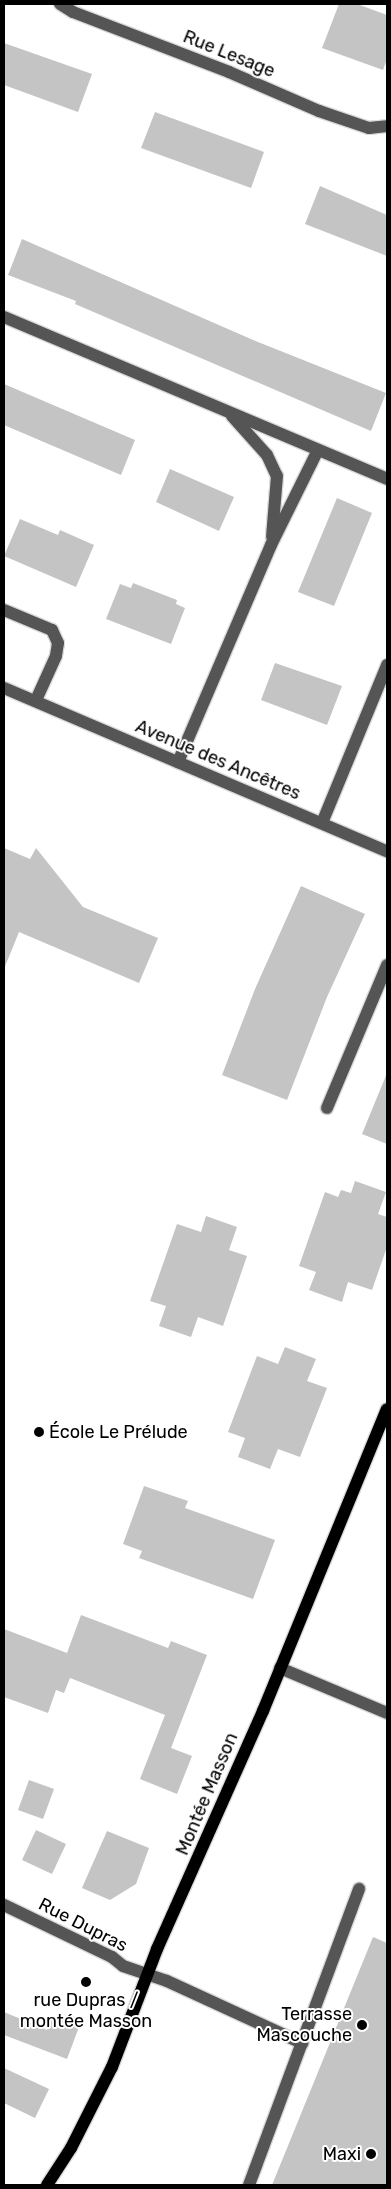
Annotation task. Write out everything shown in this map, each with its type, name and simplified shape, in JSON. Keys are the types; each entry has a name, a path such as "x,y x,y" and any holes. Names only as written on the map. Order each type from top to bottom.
{"main road":[{"name":"Montée Masson","path":"47,2185 71,2148 112,2067 146,1975 384,1427 387,1409"}],"street":[{"name":"Rue Lesage","path":"60,4 73,12 229,72 319,111 369,128 387,126"},
{"path":"4,317 387,479"},
{"path":"230,414 267,455 277,476 271,545"},
{"path":"178,762 271,545 318,450"},
{"path":"4,610 52,630 58,643 56,656 36,700"},
{"path":"322,823 387,665"},
{"name":"Avenue des Ancêtres","path":"4,688 387,851"},
{"path":"327,1108 387,965"},
{"path":"280,1668 387,1713"},
{"path":"248,2185 359,1889"},
{"name":"Rue Dupras","path":"4,1905 146,1975 167,1980 302,2043"}],"building":[{"path":"339,4 357,4 387,15 387,59 383,70 322,48"},
{"path":"4,43 92,74 78,112 4,85"},
{"path":"155,112 264,152 251,188 141,148"},
{"path":"320,186 387,215 387,256 305,224"},
{"path":"22,239 258,342 386,393 371,431 75,304 76,301 8,275"},
{"path":"4,384 135,440 121,475 4,425"},
{"path":"170,469 234,497 219,531 156,502"},
{"path":"337,498 372,513 334,606 298,592"},
{"path":"20,519 58,535 60,530 94,545 76,587 4,556"},
{"path":"133,583 177,600 176,604 185,608 171,644 106,619 120,584 131,588"},
{"path":"275,663 342,686 327,725 261,700"},
{"path":"4,848 30,859 36,848 83,907 158,938 139,983 19,932 4,969"},
{"path":"301,886 365,914 327,997 287,1100 222,1075 255,989"},
{"path":"387,1073 387,1144 362,1134"},
{"path":"355,1181 386,1192 378,1214 387,1217 387,1247 372,1290 348,1282 342,1302 309,1290 316,1272 299,1266 325,1192 338,1197 341,1190 351,1193"},
{"path":"206,1216 237,1227 229,1250 247,1256 223,1326 198,1317 191,1337 159,1326 166,1306 150,1301 177,1224 201,1232"},
{"path":"285,1347 316,1359 307,1381 327,1388 300,1457 278,1449 270,1469 238,1457 245,1438 228,1432 257,1356 278,1364"},
{"path":"144,1486 188,1501 185,1508 275,1540 253,1599 139,1558 142,1551 123,1544"},
{"path":"81,1615 168,1648 171,1641 207,1655 171,1748 192,1756 177,1794 140,1779 165,1715 70,1678 64,1693 56,1690 48,1713 4,1697 4,1629 67,1653"},
{"path":"29,1780 54,1789 43,1819 18,1810"},
{"path":"36,1830 66,1844 52,1874 22,1860"},
{"path":"107,1831 149,1848 136,1884 110,1900 82,1888"},
{"name":"Terrasse Mascouche","path":"373,1937 387,1943 387,2185 272,2185"},
{"path":"4,2012 47,2030 53,2016 79,2027 67,2059 4,2035"},
{"path":"4,2068 49,2089 35,2118 4,2103"}],"place":[{"name":"École Le Prélude","path":"39,1432"},
{"name":"rue Dupras / montée Masson","path":"86,1982"},
{"name":"Terrasse Mascouche","path":"362,2025"},
{"name":"Maxi","path":"371,2154"}]}
